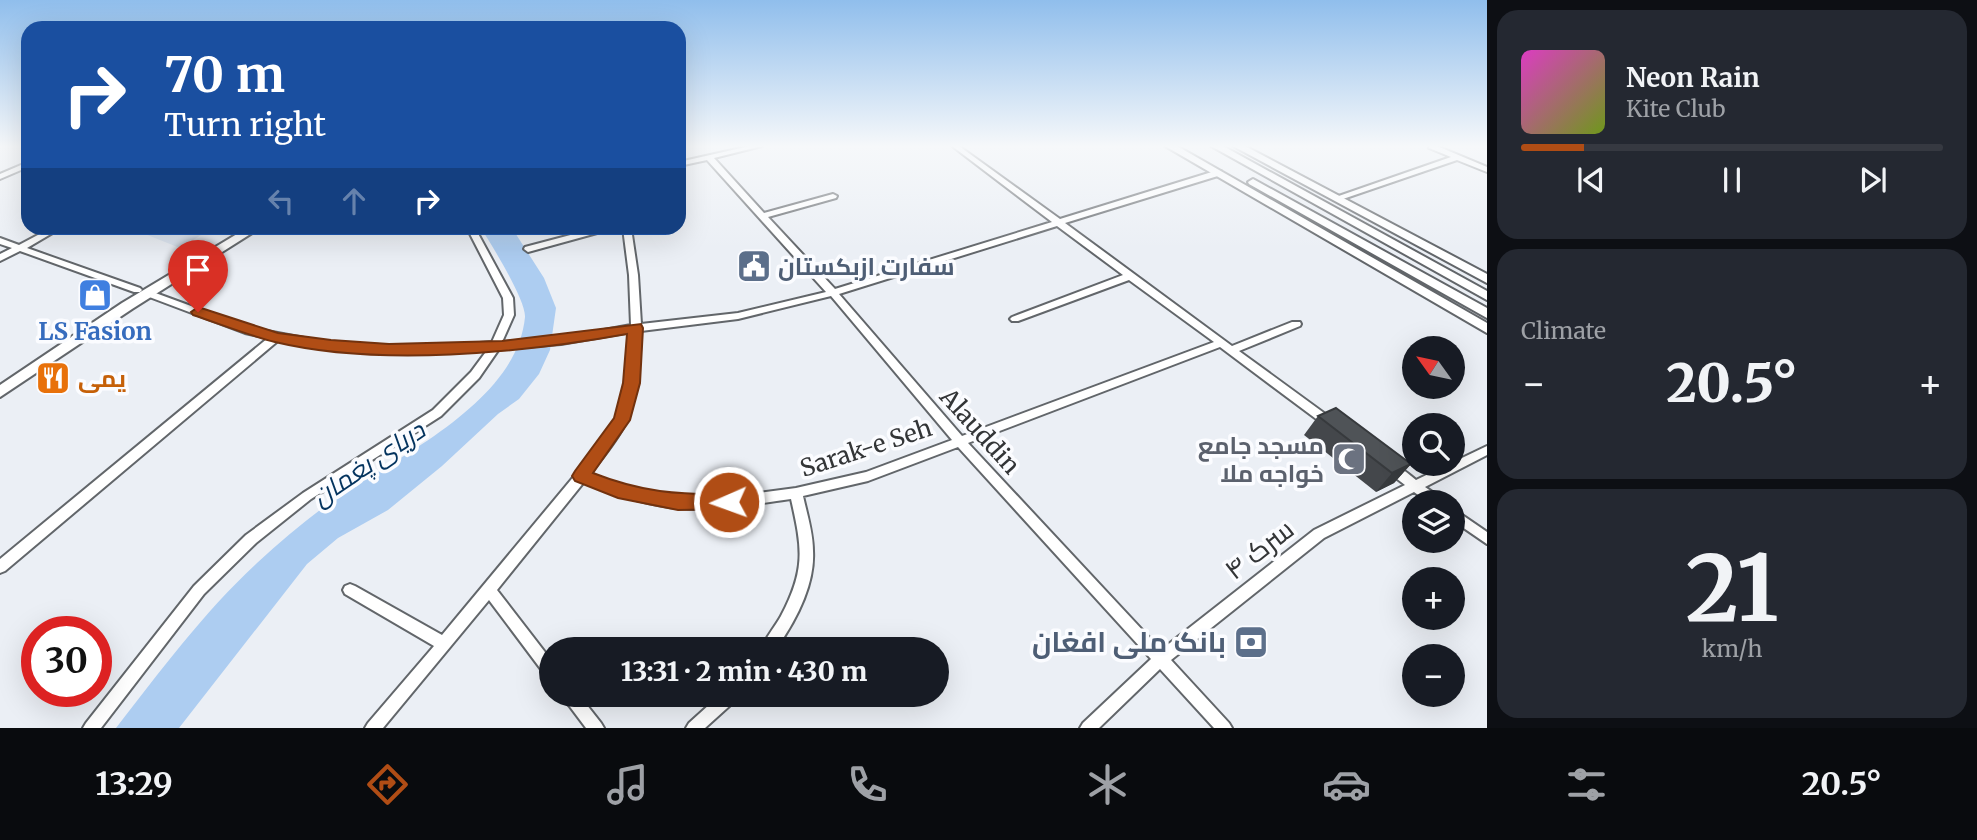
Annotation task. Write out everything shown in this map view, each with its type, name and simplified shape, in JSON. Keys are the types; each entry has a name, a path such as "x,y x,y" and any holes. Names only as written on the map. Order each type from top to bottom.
{"main road":[{"path":"1230,180 1487,329"},
{"path":"1248,180 1487,314"},
{"path":"1277,180 1487,296"},
{"path":"1303,180 1487,279"},
{"path":"0,380 230,235"},
{"path":"0,392 142,292 242,235"}],"street":[{"name":"Alauddin","path":"729,180 833,293 960,442 1224,728"},
{"path":"1001,180 1339,429"},
{"path":"0,241 249,331 276,337 331,345 389,349 499,346 561,341 635,328 738,316 833,293 1195,180"},
{"path":"1337,198 1390,180"},
{"path":"762,216 833,196"},
{"path":"0,258 44,235"},
{"path":"91,728 199,590 251,539 307,496 438,413 499,346 509,315 508,298 475,235"},
{"path":"528,248 570,235"},
{"path":"373,728 490,591 582,476 622,420 631,383 635,328 636,278 628,235"},
{"path":"1015,319 1130,276"},
{"name":"Sarak-e Seh","path":"777,637 796,598 807,556 796,493 868,476 1296,324"},
{"path":"0,567 276,337"},
{"name":"سرک ۴","path":"1088,728 1161,659 1318,534 1487,450"},
{"path":"1382,461 1421,490"},
{"path":"582,476 618,491 678,503 729,502 796,493"},
{"path":"1465,523 1487,539"},
{"path":"350,590 444,645"},
{"path":"490,591 539,655"},
{"path":"579,707 596,728"},
{"path":"694,728 718,707"}],"shaded area":[{"path":"148,235 201,235 180,248"}],"water":[{"path":"485,235 516,235 544,278 556,308 550,350 539,374 519,399 498,414 442,466 388,510 338,538 307,564 179,728 116,728 201,621 257,563 335,499 450,424 478,401 501,375 517,348 525,317 520,298"}],"building":[{"path":"1336,408 1402,457 1402,468 1392,473 1318,416"}],"place":[{"name":"سفارت ازبکستان","path":"754,266"},
{"name":"LS Fasion","path":"95,295"},
{"name":"یمی","path":"53,378"},
{"name":"مسجد جامع خواجه ملا","path":"1349,459"},
{"name":"بانک ملی افغان","path":"1251,642"}],"route":[{"path":"198,312 249,331 276,337 302,342 389,349 429,350 561,341 635,328 631,383 622,420 582,476 618,491 678,503 729,502"}],"water label":[{"name":"دریای پغمان","path":"368,463"}]}
